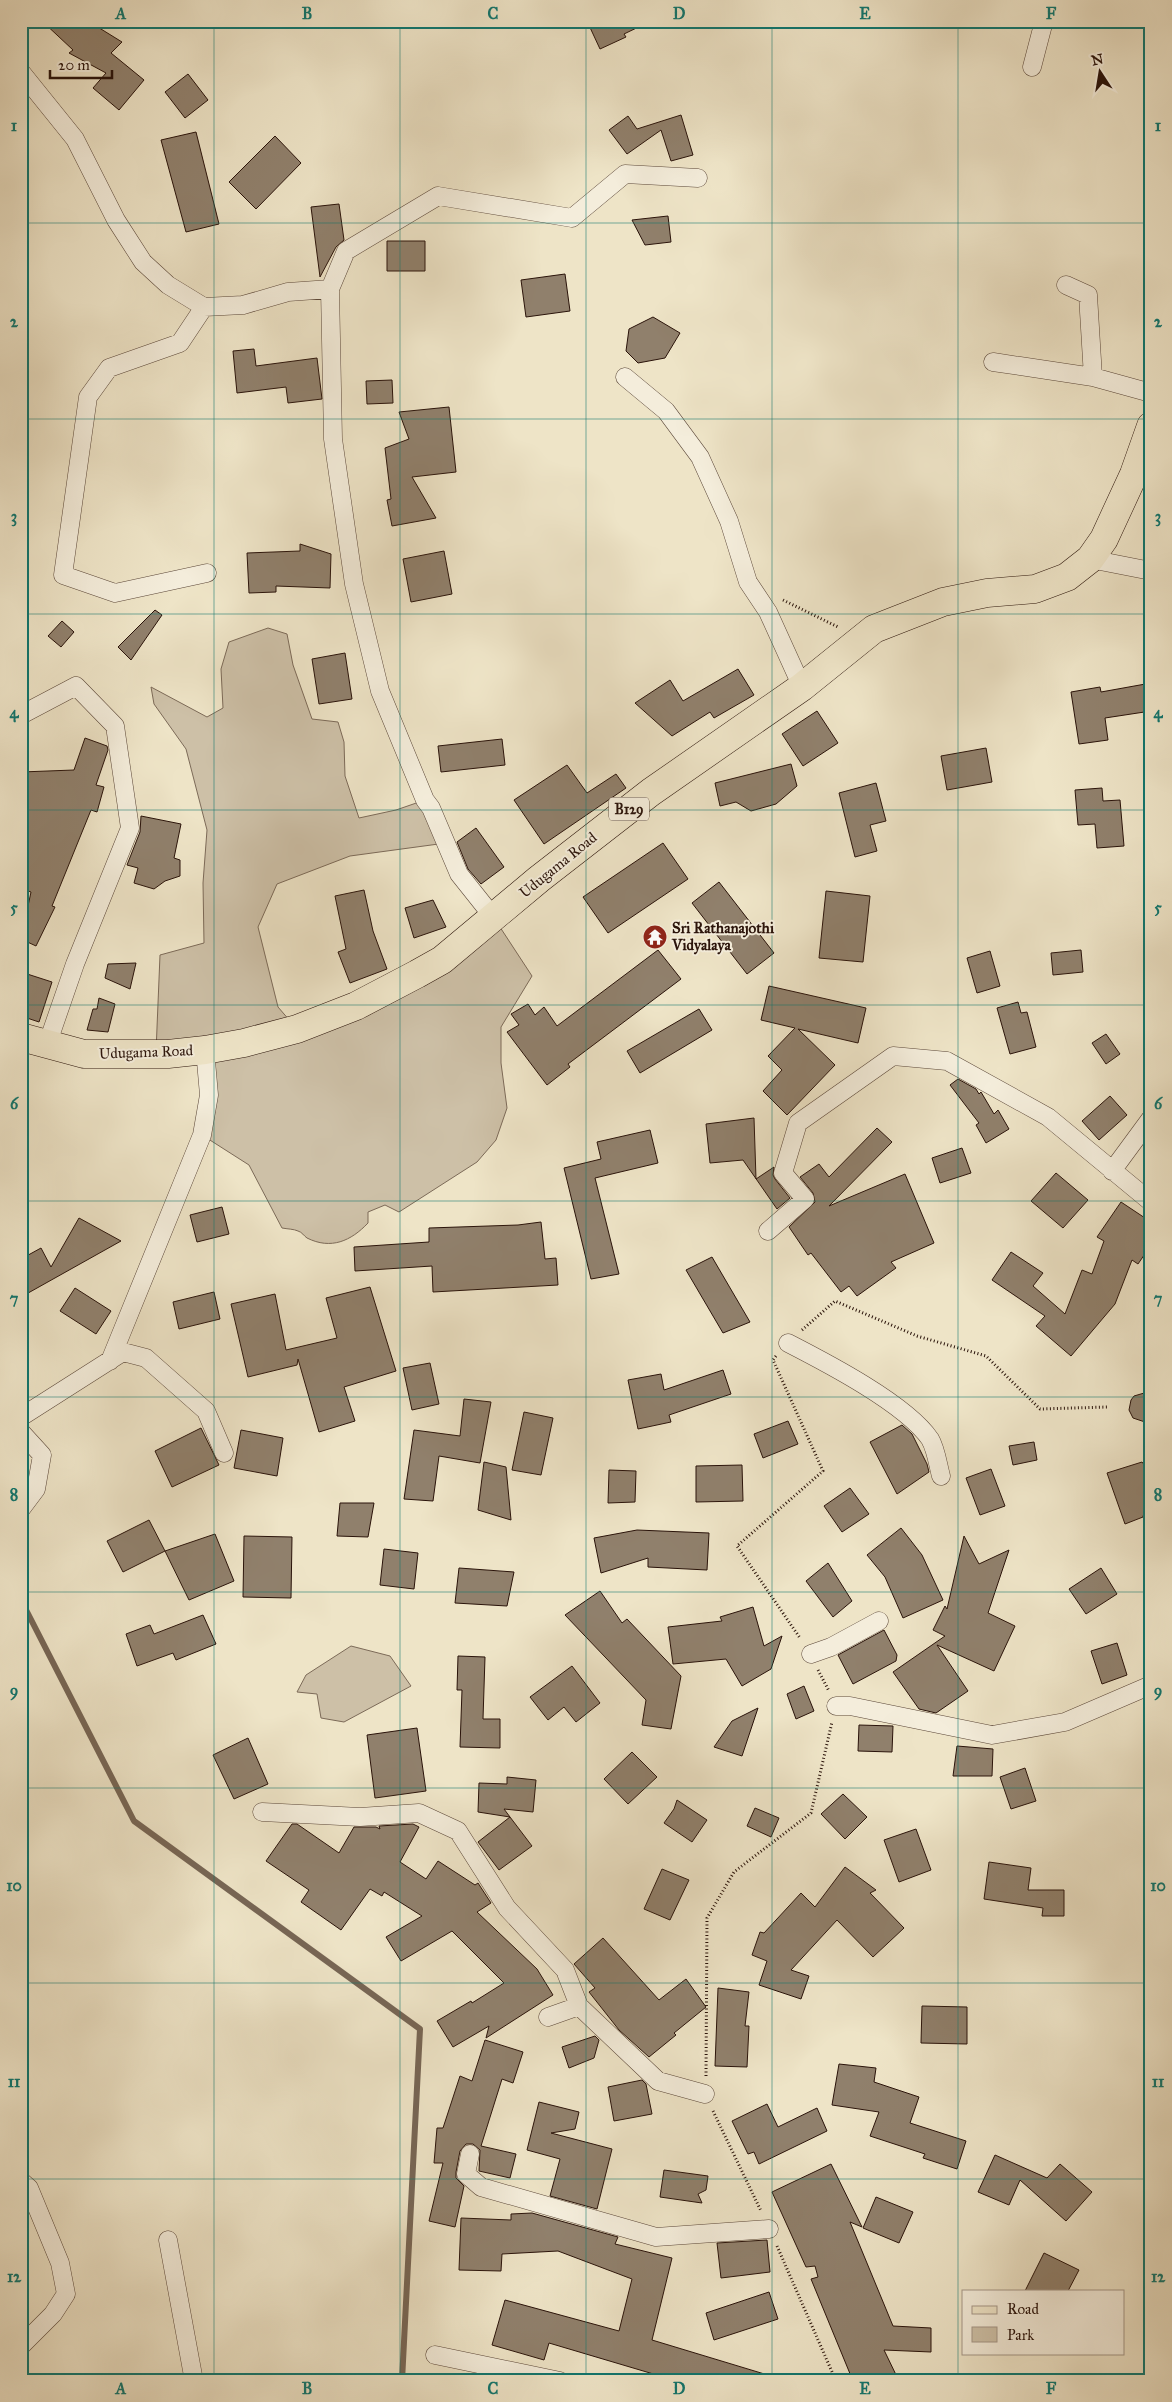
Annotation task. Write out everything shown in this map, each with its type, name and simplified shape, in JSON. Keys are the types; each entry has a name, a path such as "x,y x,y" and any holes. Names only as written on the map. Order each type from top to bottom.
{"main road":[{"name":"Udugama Road","path":"21,1037 84,1054 168,1054 244,1043 297,1030 356,1006 442,960 539,879 651,792 802,687 861,638 899,618 943,602 987,593 1036,589 1067,577 1090,559 1114,521 1151,426"}],"street":[{"path":"1032,67 1044,21"},
{"path":"21,72 74,139 116,220 143,262 168,285 204,307 244,306 288,292 330,289"},
{"path":"494,918 459,874 431,808 425,800 380,691 354,584 333,439 330,289 346,251 438,196 572,218 625,174 698,178"},
{"path":"1066,285 1088,295 1093,377"},
{"path":"204,307 180,343 109,368 88,397 63,575 115,593 206,573"},
{"path":"993,362 1093,377 1151,393"},
{"path":"625,377 666,411 700,457 729,521 748,582 768,612 802,687"},
{"path":"1090,559 1151,571"},
{"path":"21,715 76,686 115,726 130,828 75,964 47,1045"},
{"path":"110,1361 202,1135 209,1095 205,1050"},
{"path":"768,1230 805,1199 783,1173 798,1123 893,1056 946,1061 1048,1117 1151,1202"},
{"path":"1112,1171 1151,1118"},
{"path":"788,1342 824,1361 910,1416 931,1441 941,1476"},
{"path":"21,1417 122,1352 146,1358 206,1411 224,1453"},
{"path":"21,1432 42,1455 36,1489 21,1508"},
{"path":"811,1654 831,1647 879,1621"},
{"path":"836,1706 850,1706 992,1735 1065,1722 1151,1685"},
{"path":"262,1812 360,1817 419,1813 458,1831 507,1908 565,1970 579,2006 658,2081 706,2094"},
{"path":"548,2017 579,2006"},
{"path":"470,2154 466,2174 481,2187 656,2237 770,2229"},
{"path":"21,2181 29,2188 60,2263 66,2294 53,2314 21,2346"},
{"path":"168,2240 194,2381"},
{"path":"435,2355 560,2381"}],"path":[{"path":"782,599 861,638"},
{"path":"836,2381 770,2229 706,2094 707,1918 734,1872 811,1813 836,1706 811,1654 737,1546 823,1471 772,1360 788,1342 836,1301 917,1336 986,1356 1040,1408 1108,1407"}],"green space":[{"path":"268,628 287,634 293,665 312,719 338,722 344,742 345,776 359,818 396,810 425,800 446,843 350,856 277,884 258,927 278,1007 297,1029 494,918 532,976 501,1027 501,1063 507,1108 496,1140 477,1162 399,1212 385,1205 368,1212 368,1223 355,1235 340,1242 332,1243 316,1242 295,1230 282,1228 249,1165 202,1135 205,1050 156,1052 160,955 204,943 203,883 207,830 186,749 154,704 151,687 207,717 223,708 221,669 229,642"},
{"path":"351,1646 390,1656 411,1686 344,1722 321,1718 317,1694 297,1692 306,1675"}],"building":[{"path":"42,21 88,21 122,42 111,53 144,80 119,110 93,88 106,73 69,53 73,50"},
{"path":"587,21 651,21 624,34 626,37 600,49"},
{"path":"188,74 208,100 185,118 165,92"},
{"path":"681,115 693,155 671,161 661,130 627,154 609,130 628,116 637,129"},
{"path":"196,132 219,224 186,232 161,140"},
{"path":"275,136 301,163 256,209 229,182"},
{"path":"339,204 344,240 336,247 320,277 311,207"},
{"path":"668,216 671,242 645,245 632,220"},
{"path":"387,241 425,241 425,271 387,271"},
{"path":"565,274 570,311 526,317 521,280"},
{"path":"653,317 680,333 665,358 638,363 626,351 629,329"},
{"path":"254,349 256,366 317,358 322,399 288,403 286,387 237,393 233,351"},
{"path":"392,380 393,403 367,404 366,381"},
{"path":"449,407 456,472 412,477 436,518 392,526 387,500 391,499 385,448 409,439 399,412"},
{"path":"300,544 331,554 330,588 276,586 276,592 249,593 247,553 300,551"},
{"path":"444,551 452,594 411,602 403,559"},
{"path":"155,610 162,615 131,660 118,647"},
{"path":"62,621 74,632 61,647 48,636"},
{"path":"345,653 352,699 319,704 312,659"},
{"path":"738,669 754,695 714,718 710,712 672,736 635,703 670,680 683,701"},
{"path":"1151,683 1151,711 1105,718 1108,740 1079,744 1071,692 1100,687 1101,692"},
{"path":"817,711 838,743 803,766 782,734"},
{"path":"85,738 107,746 108,750 96,785 104,787 97,812 91,810 52,906 55,907 36,946 21,939 31,892 21,888 21,772 74,770"},
{"path":"502,739 505,765 441,772 438,746"},
{"path":"986,748 992,782 947,790 941,756"},
{"path":"791,764 797,786 776,804 751,811 736,802 720,806 715,783"},
{"path":"567,765 587,793 616,774 626,788 544,844 514,800"},
{"path":"876,783 886,821 870,825 877,851 855,857 839,793"},
{"path":"1102,788 1103,801 1120,800 1124,846 1097,848 1095,824 1078,825 1075,790"},
{"path":"141,816 181,824 174,858 180,860 180,876 165,881 154,889 134,883 138,868 127,865 140,832"},
{"path":"476,828 504,867 481,884 468,869 457,842"},
{"path":"663,843 688,879 608,933 583,897"},
{"path":"719,882 774,953 747,974 692,903"},
{"path":"364,890 373,931 387,969 350,983 338,952 346,949 335,896"},
{"path":"826,891 870,896 863,962 819,958"},
{"path":"433,900 446,927 414,938 405,908"},
{"path":"658,950 681,979 568,1064 570,1067 547,1085 507,1032 519,1025 511,1014 528,1004 535,1015 544,1007 557,1026"},
{"path":"1081,950 1083,972 1053,975 1051,953"},
{"path":"990,951 1000,986 977,993 967,958"},
{"path":"136,963 130,989 105,978 108,964"},
{"path":"21,972 52,982 39,1022 21,1016"},
{"path":"769,986 866,1008 858,1043 798,1029 835,1065 787,1115 763,1091 782,1070 768,1056 795,1028 761,1020"},
{"path":"99,998 115,1004 108,1032 87,1030 93,1009 97,1009"},
{"path":"1018,1002 1021,1013 1027,1012 1036,1047 1010,1054 997,1008"},
{"path":"699,1009 712,1030 640,1073 627,1051"},
{"path":"1106,1034 1120,1054 1106,1064 1092,1043"},
{"path":"958,1079 976,1089 979,1094 981,1092 994,1114 998,1110 1009,1129 986,1143 976,1125 979,1123 950,1085"},
{"path":"1110,1096 1127,1115 1099,1140 1082,1121"},
{"path":"754,1118 756,1179 743,1160 710,1163 706,1124"},
{"path":"877,1128 892,1142 829,1206 905,1174 934,1243 891,1262 896,1268 857,1296 849,1286 841,1292 811,1253 808,1255 789,1227 815,1202 813,1193 800,1177 819,1164 829,1177"},
{"path":"650,1130 658,1163 595,1178 619,1274 591,1279 564,1168 601,1159 597,1142"},
{"path":"962,1148 971,1173 940,1183 932,1158"},
{"path":"774,1167 773,1175 775,1179 790,1198 777,1209 756,1179"},
{"path":"1056,1173 1088,1200 1063,1228 1031,1201"},
{"path":"1121,1202 1151,1222 1151,1245 1138,1264 1132,1260 1115,1304 1071,1356 1036,1326 1045,1316 992,1280 1011,1252 1043,1273 1033,1286 1065,1314 1082,1270 1092,1274 1104,1241 1097,1237"},
{"path":"222,1207 229,1234 197,1242 190,1215"},
{"path":"79,1218 121,1241 21,1297 21,1259 41,1248 51,1267"},
{"path":"541,1222 545,1259 556,1258 558,1285 433,1292 432,1266 355,1271 354,1247 429,1242 429,1228 518,1225"},
{"path":"712,1257 750,1322 723,1333 686,1270"},
{"path":"370,1287 396,1371 344,1387 355,1421 319,1432 298,1359 297,1365 248,1377 231,1304 275,1294 286,1350 337,1338 326,1298"},
{"path":"75,1288 111,1311 96,1334 60,1311"},
{"path":"214,1292 220,1319 179,1329 173,1302"},
{"path":"430,1363 439,1404 412,1410 403,1368"},
{"path":"723,1370 731,1394 669,1415 671,1422 638,1429 628,1380 661,1374 664,1390"},
{"path":"1151,1391 1151,1424 1133,1418 1129,1410 1134,1396"},
{"path":"464,1399 491,1402 480,1463 439,1456 433,1501 404,1499 414,1430 460,1436"},
{"path":"524,1412 553,1418 541,1475 512,1470"},
{"path":"788,1421 798,1444 763,1458 754,1434"},
{"path":"902,1425 912,1434 929,1472 897,1494 870,1442"},
{"path":"201,1428 219,1465 172,1487 155,1451"},
{"path":"241,1430 283,1438 277,1476 234,1468"},
{"path":"1034,1442 1037,1460 1013,1465 1009,1446"},
{"path":"484,1462 506,1467 511,1520 478,1510"},
{"path":"1142,1462 1146,1467 1151,1466 1151,1508 1145,1507 1143,1517 1125,1524 1107,1473"},
{"path":"742,1465 743,1501 696,1502 696,1466"},
{"path":"991,1469 1005,1506 980,1515 966,1478"},
{"path":"609,1470 636,1471 635,1502 608,1503"},
{"path":"850,1488 869,1514 842,1532 824,1506"},
{"path":"340,1503 374,1503 368,1537 337,1536"},
{"path":"149,1520 165,1551 123,1572 107,1541"},
{"path":"901,1528 922,1555 943,1600 903,1618 885,1577 867,1555"},
{"path":"637,1530 709,1533 707,1570 648,1567 648,1558 601,1573 594,1538"},
{"path":"215,1534 234,1581 189,1600 165,1551"},
{"path":"244,1536 292,1537 291,1598 243,1597"},
{"path":"964,1536 979,1564 1009,1550 988,1613 1015,1626 994,1671 937,1645 968,1691 936,1713 919,1709 893,1672 945,1636 933,1630 945,1606 947,1609"},
{"path":"384,1549 418,1553 414,1589 380,1585"},
{"path":"828,1563 852,1601 833,1617 806,1581"},
{"path":"459,1568 514,1572 507,1606 455,1603"},
{"path":"1101,1568 1117,1594 1086,1614 1069,1589"},
{"path":"600,1591 622,1623 627,1619 681,1676 671,1729 642,1725 646,1700 565,1615"},
{"path":"753,1607 764,1646 782,1636 771,1669 742,1686 726,1659 673,1664 668,1627 722,1621 720,1617"},
{"path":"203,1615 216,1644 176,1660 173,1653 137,1666 126,1634 150,1625 154,1634"},
{"path":"884,1630 897,1655 896,1661 853,1684 838,1655"},
{"path":"1117,1643 1127,1675 1102,1684 1091,1651"},
{"path":"458,1656 485,1657 483,1719 500,1719 500,1748 460,1747 462,1690 457,1690"},
{"path":"572,1666 600,1703 576,1722 564,1707 548,1720 530,1697"},
{"path":"804,1686 814,1711 796,1719 787,1694"},
{"path":"758,1708 742,1756 714,1747 732,1721"},
{"path":"859,1725 893,1726 892,1752 858,1751"},
{"path":"417,1728 426,1791 375,1798 367,1735"},
{"path":"248,1738 268,1784 234,1799 213,1755"},
{"path":"957,1746 993,1749 992,1776 953,1776"},
{"path":"632,1752 657,1777 628,1804 604,1779"},
{"path":"1025,1768 1036,1801 1011,1809 1000,1777"},
{"path":"507,1777 536,1780 533,1812 504,1809 510,1817 478,1812 479,1783 507,1784"},
{"path":"843,1794 867,1817 845,1839 821,1814"},
{"path":"677,1800 707,1820 692,1842 664,1823 674,1809"},
{"path":"755,1808 779,1818 771,1837 747,1826"},
{"path":"510,1817 532,1846 499,1870 478,1842"},
{"path":"292,1824 297,1824 339,1853 354,1827 376,1827 380,1829 379,1826 413,1824 419,1827 400,1862 426,1879 438,1861 475,1885 478,1883 491,1903 477,1912 537,1969 553,1995 486,2038 489,2026 453,2047 437,2021 471,2001 472,2003 504,1983 452,1931 401,1961 386,1937 422,1916 384,1892 382,1896 370,1889 341,1930 301,1902 309,1890 266,1861"},
{"path":"916,1829 931,1870 899,1882 884,1840"},
{"path":"989,1862 1031,1868 1028,1890 1064,1890 1064,1916 1042,1916 1043,1908 984,1899"},
{"path":"845,1867 876,1890 870,1893 904,1928 873,1957 837,1920 791,1970 809,1976 801,1999 759,1985 767,1961 752,1955 760,1932 764,1933 801,1893 815,1907"},
{"path":"662,1869 689,1880 670,1920 644,1909"},
{"path":"603,1938 659,2000 686,1979 706,2007 674,2033 676,2035 649,2057 619,2030 589,1992 595,1988 574,1964"},
{"path":"718,1988 749,1992 745,2026 749,2026 747,2067 715,2066"},
{"path":"922,2006 967,2007 967,2044 921,2043"},
{"path":"595,2036 599,2040 594,2058 569,2068 562,2047"},
{"path":"485,2040 523,2052 513,2083 502,2079 481,2146 516,2154 510,2178 479,2171 480,2150 473,2144 466,2144 460,2151 456,2172 456,2178 464,2186 455,2227 429,2221 443,2163 434,2163 437,2128 443,2128 460,2076 472,2081"},
{"path":"839,2064 876,2068 874,2082 919,2097 910,2123 966,2141 957,2169 923,2158 925,2154 870,2136 879,2112 832,2105"},
{"path":"642,2080 646,2084 652,2114 614,2121 608,2087"},
{"path":"539,2102 579,2112 575,2129 551,2133 612,2149 597,2209 550,2196 560,2159 527,2150"},
{"path":"767,2104 778,2127 817,2108 827,2131 759,2164 754,2152 748,2154 732,2121"},
{"path":"995,2155 1047,2178 1060,2164 1092,2192 1066,2221 1020,2180 1009,2205 978,2192"},
{"path":"831,2164 862,2227 850,2222 893,2326 931,2328 931,2352 884,2350 899,2381 853,2381 811,2279 818,2277 815,2266 806,2267 772,2192"},
{"path":"664,2170 708,2176 706,2190 698,2194 702,2203 660,2197"},
{"path":"876,2197 913,2212 899,2243 863,2228"},
{"path":"532,2213 618,2237 615,2244 672,2258 652,2340 771,2376 771,2381 677,2381 549,2343 544,2360 492,2345 505,2300 619,2331 632,2279 558,2251 502,2254 501,2271 459,2270 461,2218 511,2220 511,2214"},
{"path":"767,2240 770,2272 721,2278 717,2243"},
{"path":"1044,2253 1079,2270 1069,2290 1026,2290"},
{"path":"769,2292 778,2319 714,2340 706,2313"}],"waterway":[{"path":"21,1600 134,1821 420,2029 402,2381"}],"place":[{"name":"Sri Rathanajothi Vidyalaya","path":"655,937"}]}
